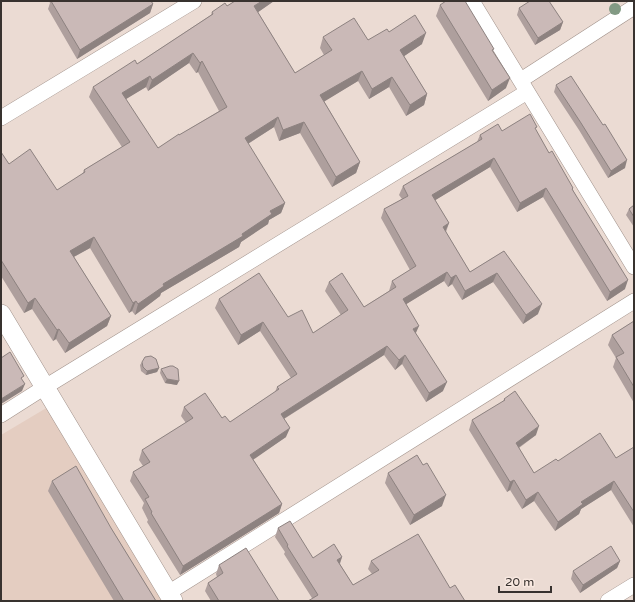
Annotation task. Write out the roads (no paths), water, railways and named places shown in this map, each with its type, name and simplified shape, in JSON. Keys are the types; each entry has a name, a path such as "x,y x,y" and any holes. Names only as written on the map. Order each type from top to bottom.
{"street":[{"path":"1,118 194,1"},
{"path":"472,1 634,267"},
{"path":"1,415 524,86 634,7"},
{"path":"1,314 171,597 634,301"},
{"path":"608,601 634,585"}]}
